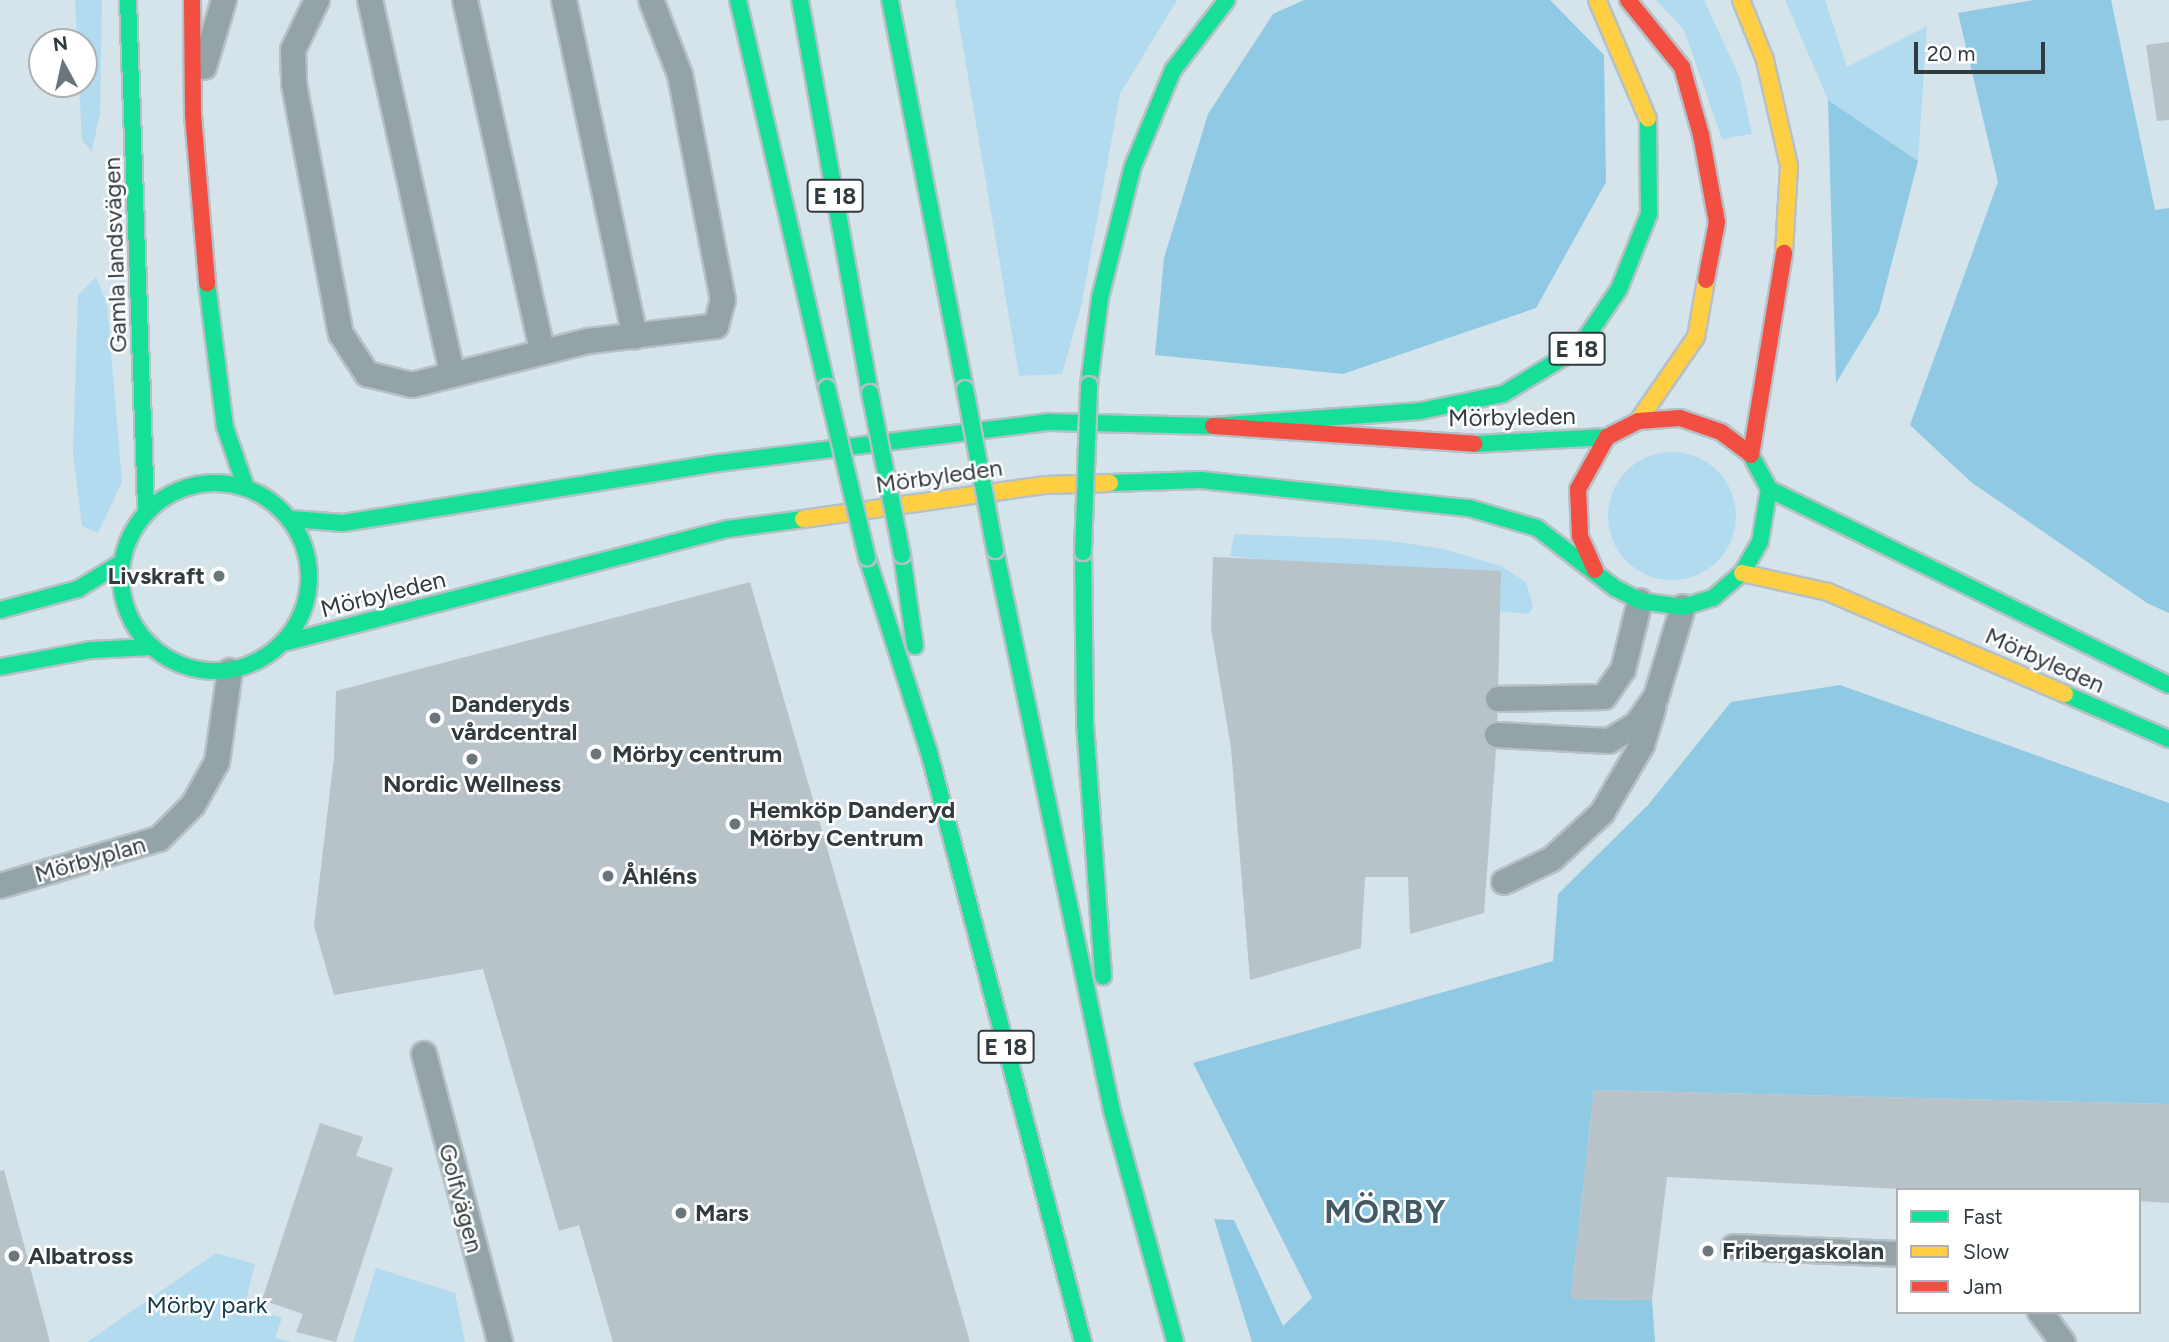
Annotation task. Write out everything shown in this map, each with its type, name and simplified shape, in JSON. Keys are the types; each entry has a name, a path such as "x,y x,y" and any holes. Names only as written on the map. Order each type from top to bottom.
{"main road":[{"name":"Gamla landsvägen","path":"128,0 146,508"},
{"path":"192,0 193,115 205,266 225,427 245,485"},
{"path":"738,0 867,557 929,752"},
{"name":"E 18","path":"800,0 870,393 902,555 929,752 1083,1342"},
{"path":"890,0 995,551 1112,1111 1175,1342"},
{"path":"1112,1111 1085,723 1083,552 1089,385 1100,298 1133,166 1172,70 1227,0"},
{"name":"E 18","path":"1212,426 1420,411 1503,394 1579,348 1619,289 1649,214 1649,122 1604,7 1597,0"},
{"path":"1629,0 1682,67 1701,135 1717,222 1696,337 1638,421"},
{"path":"1741,0 1765,60 1789,166 1784,261 1751,455"},
{"path":"1680,418 1721,432 1751,455 1769,489 1760,542 1742,573 1713,598 1683,607 1640,601 1595,570 1580,536 1578,489 1607,437 1638,421 1680,418"},
{"name":"Mörbyleden","path":"292,519 343,523 719,463 1049,422 1212,426 1480,444 1607,437"},
{"name":"Mörbyleden","path":"287,642 728,528 1046,485 1201,480 1469,508 1537,528 1595,570"},
{"path":"245,485 272,498 292,519 307,555 307,597 287,642 266,660 230,671 180,664 152,648 134,627 121,596 120,564 129,532 146,508 175,492 245,485"},
{"name":"Mörbyleden","path":"1769,489 2169,685"},
{"path":"0,610 78,589 120,564"},
{"name":"Mörbyleden","path":"1742,573 1828,592 2169,739"},
{"path":"0,667 92,650 152,648"}],"lane":[{"path":"193,115 215,19 224,0"},
{"path":"317,0 293,50 294,84 341,334 367,374 412,385 542,351 716,326 723,300 680,75 651,0"},
{"path":"370,0 452,373"},
{"path":"465,0 542,351"},
{"path":"564,0 635,337"},
{"path":"1498,699 1604,697 1623,670 1640,601"},
{"path":"1504,882 1552,859 1602,813 1643,746 1683,607"},
{"name":"Mörbyplan","path":"0,886 159,839 193,805 217,762 230,671"},
{"path":"1497,736 1609,741 1637,724 1656,698"},
{"name":"Golfvägen","path":"424,1054 500,1342"},
{"path":"1734,1247 1896,1254"},
{"path":"2042,1314 2063,1342"}],"green space":[{"path":"75,0 102,0 100,113 92,151 82,141 80,98 98,98 98,28 76,28"},
{"path":"955,0 1177,0 1120,94 1081,307 1062,374 1019,376"},
{"path":"1656,0 1704,0 1740,78 1752,134 1722,139 1684,30"},
{"path":"1785,0 1825,0 1847,67 1927,26 1918,161 1828,100"},
{"path":"96,277 107,303 122,482 98,533 82,526 73,453 78,295"},
{"path":"1672,452 1696,457 1717,471 1731,492 1736,516 1731,540 1717,561 1696,575 1672,580 1648,575 1627,561 1613,540 1608,516 1613,492 1627,471 1648,457"},
{"path":"1234,534 1384,540 1444,549 1501,566 1526,582 1533,606 1529,614 1499,611 1403,574 1230,556"},
{"name":"Mörby park","path":"216,1253 255,1264 245,1304 282,1318 275,1338 292,1342 87,1342"},
{"path":"376,1268 455,1293 465,1342 353,1342"}],"shaded area":[{"path":"1304,0 1550,0 1604,55 1606,182 1536,308 1343,374 1155,355 1164,258 1208,114 1273,14"},
{"path":"2034,0 2111,0 2155,210 2169,208 2169,613 2147,603 1971,482 1910,425 1998,182 1958,13"},
{"path":"1828,100 1918,161 1879,312 1836,383"},
{"path":"1840,685 2169,803 2169,1104 1594,1090 1571,1299 1652,1300 1655,1342 1252,1342 1214,1219 1234,1220 1283,1326 1312,1298 1193,1063 1553,961 1558,894 1648,805 1731,702"}],"building":[{"path":"2169,42 2169,120 2157,121 2146,45"},
{"path":"1213,557 1501,571 1497,735 1484,913 1410,934 1408,877 1365,877 1361,948 1250,980 1231,748 1211,628"},
{"name":"Mörby centrum","path":"750,582 970,1342 613,1342 579,1225 559,1231 483,969 334,995 314,926 334,757 336,691"},
{"path":"1594,1090 2169,1104 2169,1203 2141,1201 2141,1188 1896,1189 1667,1177 1652,1300 1571,1299"},
{"path":"320,1123 363,1137 356,1156 393,1168 336,1342 296,1332 303,1314 262,1300"},
{"name":"Albatross","path":"4,1170 50,1342 0,1342 0,1171"}],"traffic: fast":[{"path":"128,0 146,508"},
{"path":"738,0 827,388"},
{"path":"800,0 870,393"},
{"path":"890,0 965,389"},
{"path":"1089,385 1100,298 1133,166 1173,70 1227,0"},
{"path":"1212,426 1420,411 1503,394 1579,348 1619,289 1649,214 1648,119"},
{"path":"207,283 225,427 245,485"},
{"path":"1083,552 1089,385"},
{"path":"827,388 867,557"},
{"path":"965,389 995,550"},
{"path":"870,393 902,555"},
{"path":"292,519 343,523 719,463 1049,422 1213,426"},
{"path":"1474,444 1607,437"},
{"path":"1110,483 1201,480 1469,508 1537,528 1615,588 1640,601 1683,607 1713,598 1742,573 1760,542 1769,489 1750,454"},
{"path":"215,483 233,484 251,490 282,510 302,541 308,559 309,577 308,595 302,613 282,644 251,664 233,670 215,671 197,670 179,664 148,644 128,613 122,595 121,577 122,559 128,541 148,510 179,490 197,484 215,483"},
{"path":"1769,489 2169,685"},
{"path":"287,642 728,529 803,519"},
{"path":"995,550 1112,1111 1175,1342"},
{"path":"1083,552 1085,723 1103,976"},
{"path":"902,555 915,646"},
{"path":"867,557 929,752 1083,1342"},
{"path":"0,610 78,589 119,564"},
{"path":"0,667 91,650 152,647"},
{"path":"2065,694 2169,739"}],"traffic: slow":[{"path":"1597,0 1648,119"},
{"path":"1741,0 1765,60 1789,166 1784,253"},
{"path":"1638,421 1696,337 1706,280"},
{"path":"803,519 1046,485 1110,483"},
{"path":"1742,573 1828,592 2065,694"}],"traffic: jam":[{"path":"192,0 193,115 207,283"},
{"path":"1628,0 1682,67 1701,135 1717,222 1706,280"},
{"path":"1751,455 1784,253"},
{"path":"1595,570 1580,536 1578,489 1607,437 1638,421 1680,418 1721,432 1750,454"},
{"path":"1213,426 1474,444"}],"place":[{"name":"Livskraft","path":"219,576"},
{"name":"Danderyds vårdcentral","path":"435,718"},
{"name":"Mörby centrum","path":"596,754"},
{"name":"Nordic Wellness","path":"472,759"},
{"name":"Hemköp Danderyd Mörby Centrum","path":"735,824"},
{"name":"Åhléns","path":"608,876"},
{"name":"Mars","path":"681,1213"},
{"name":"Fribergaskolan","path":"1708,1251"},
{"name":"Albatross","path":"14,1256"}],"district":[{"name":"MÖRBY","path":"1386,1212"}]}
